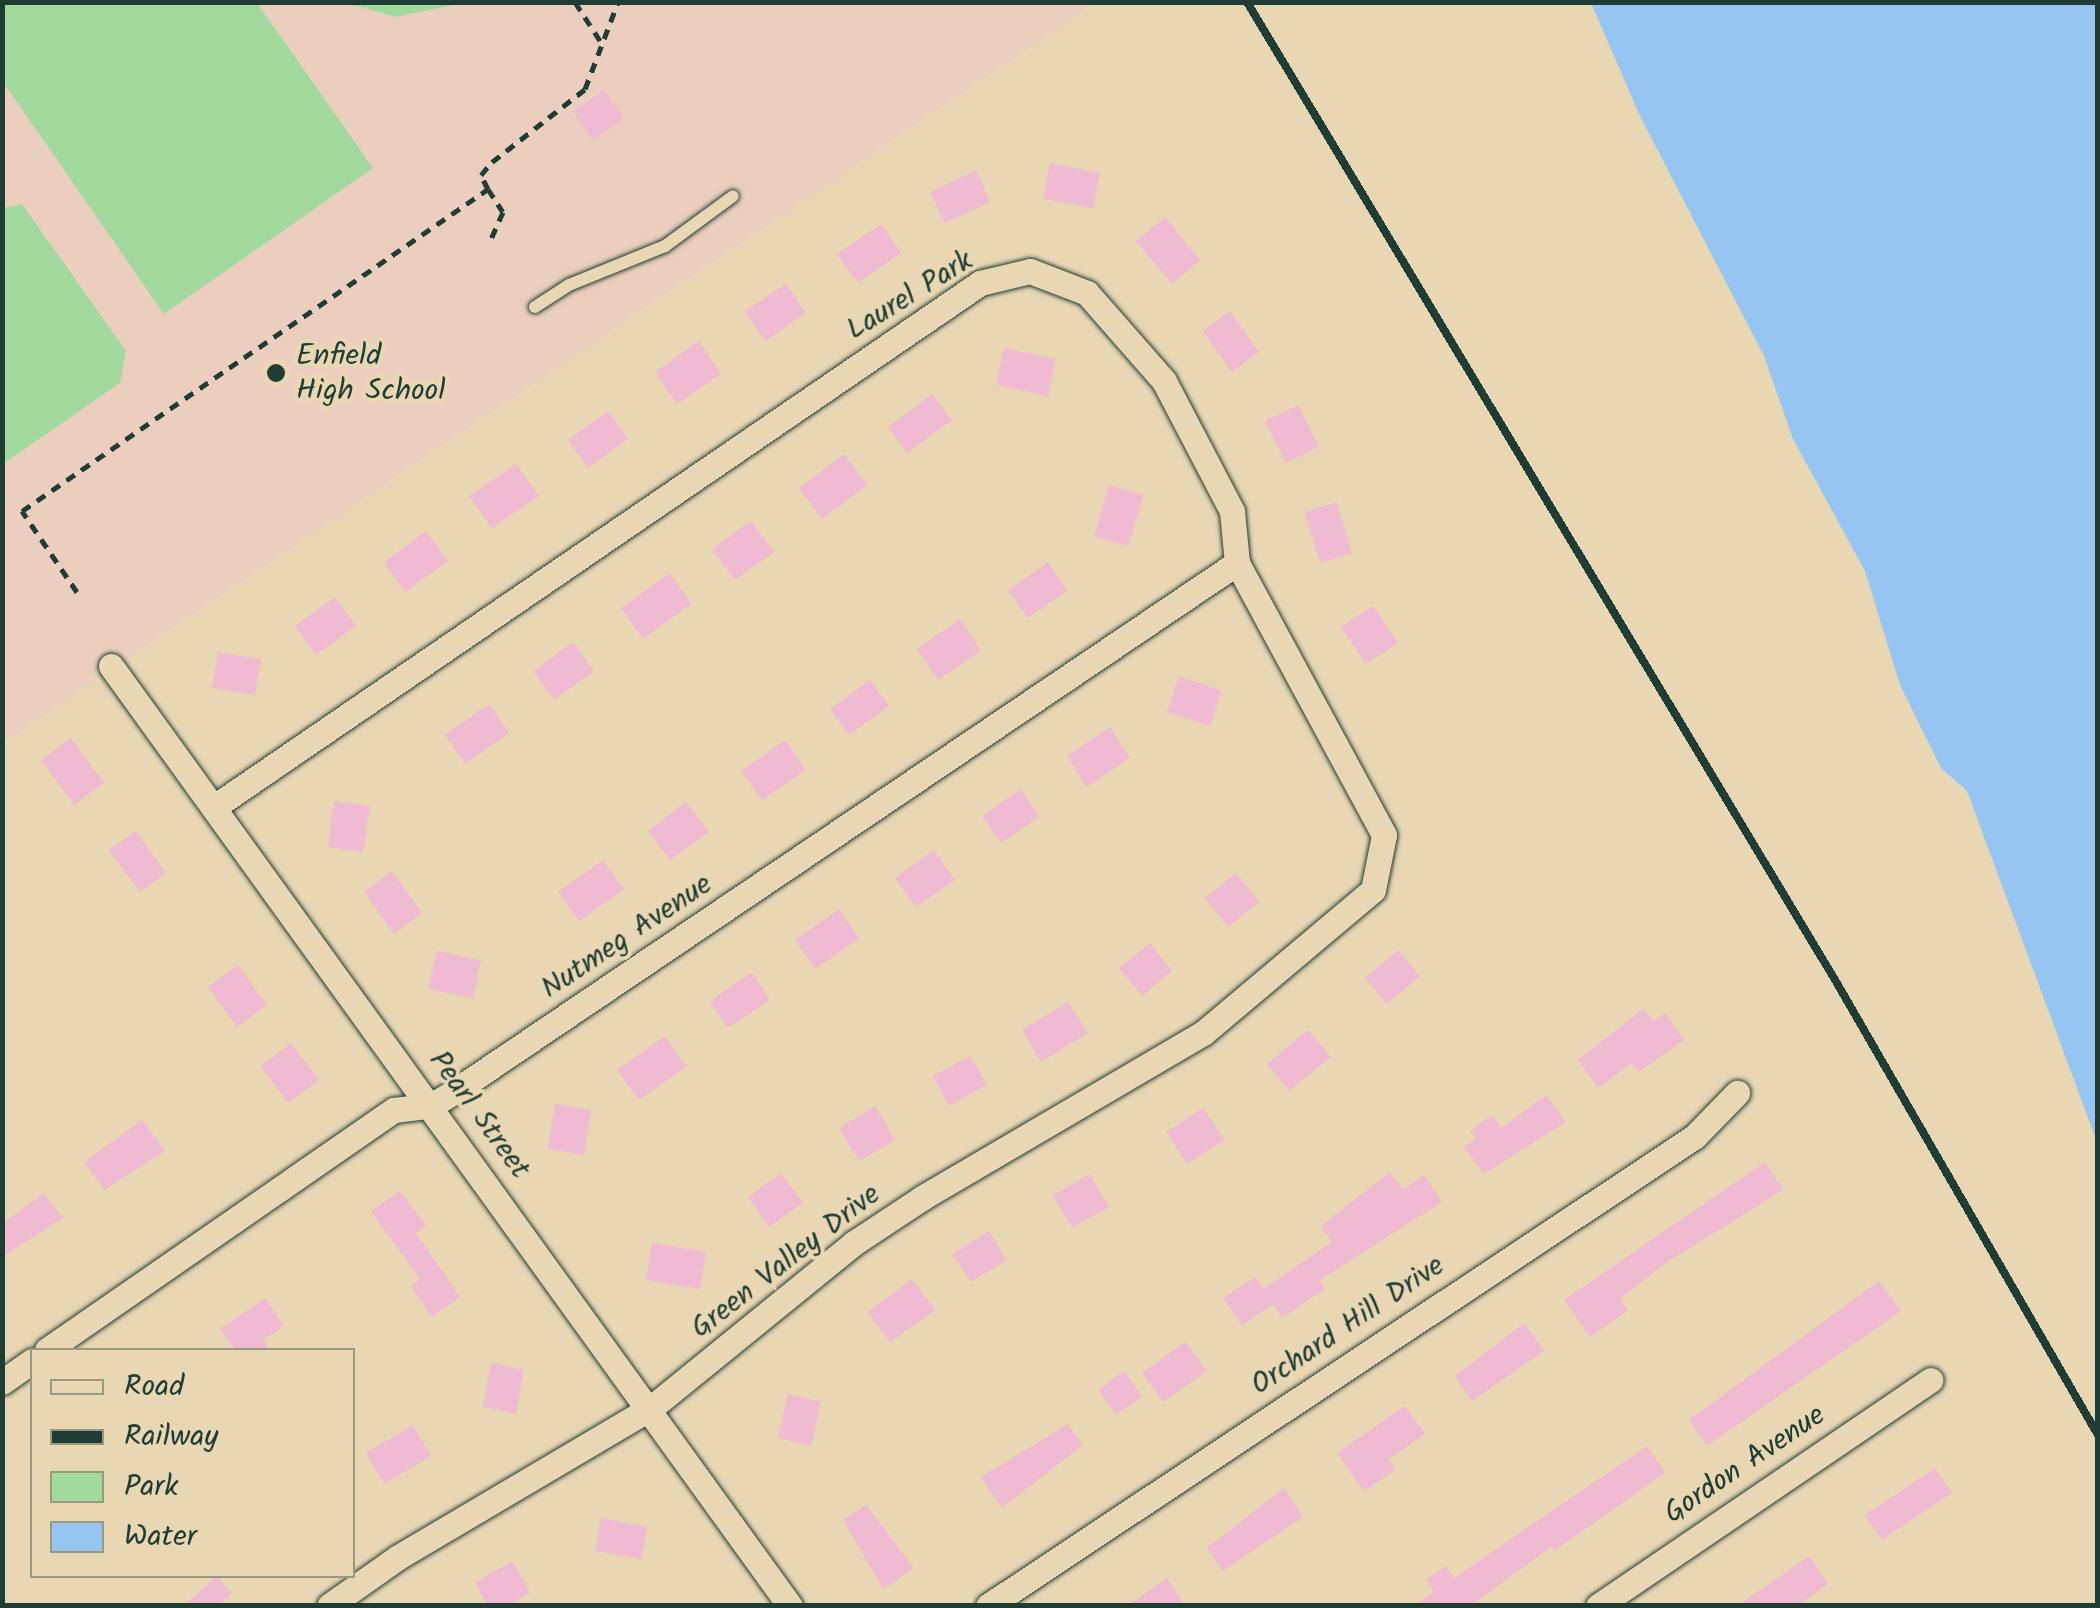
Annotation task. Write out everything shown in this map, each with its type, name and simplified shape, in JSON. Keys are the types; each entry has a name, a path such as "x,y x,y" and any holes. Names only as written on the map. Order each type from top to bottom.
{"street":[{"name":"Laurel Park","path":"214,807 980,283 1030,272 1066,280 1125,331 1199,442 1232,512 1238,563 1384,835 1384,858 1373,890"},
{"name":"Nutmeg Avenue","path":"50,1348 394,1110 432,1105 1238,563"},
{"name":"Pearl Street","path":"111,666 652,1407 790,1606"},
{"name":"Green Valley Drive","path":"329,1606 397,1558 652,1407 854,1243 1202,1033 1373,890"},
{"name":"Orchard Hill Drive","path":"988,1606 1694,1137 1737,1093"},
{"path":"2,1382 30,1362"},
{"name":"Gordon Avenue","path":"1598,1606 1931,1380"}],"lane":[{"path":"535,307 570,285 665,246 734,196"}],"path":[{"path":"575,2 601,42"},
{"path":"490,241 503,212 482,175 492,162 585,88 618,2"},
{"path":"77,592 22,511 488,189"}],"shaded area":[{"name":"Enfield High School","path":"3,3 1095,3 3,743"}],"green space":[{"path":"463,2 396,17 347,3"},
{"path":"2,3 257,3 373,168 164,314 3,82"},
{"path":"22,204 126,351 120,383 3,464 3,208"}],"water":[{"path":"1591,3 2097,3 2097,1142 1967,791 1941,768 1900,685 1865,571 1793,439 1764,356 1640,116"}],"building":[{"path":"604,90 624,118 593,140 573,112"},
{"path":"1050,163 1100,173 1093,208 1043,199"},
{"path":"976,170 990,202 945,223 930,192"},
{"path":"1165,217 1200,260 1172,284 1136,241"},
{"path":"881,224 901,253 858,283 837,254"},
{"path":"786,284 806,313 765,341 745,311"},
{"path":"1230,311 1259,352 1232,372 1203,331"},
{"path":"699,341 721,374 677,404 655,372"},
{"path":"1004,348 1056,359 1048,396 996,385"},
{"path":"932,394 952,420 907,453 888,427"},
{"path":"1298,405 1319,447 1286,463 1265,421"},
{"path":"608,411 628,439 588,468 568,440"},
{"path":"844,454 867,485 822,519 799,488"},
{"path":"516,464 539,496 492,528 469,496"},
{"path":"1109,485 1144,495 1128,546 1094,536"},
{"path":"1337,502 1352,553 1320,563 1305,512"},
{"path":"751,521 774,552 735,580 712,549"},
{"path":"426,531 448,561 405,592 384,562"},
{"path":"1048,562 1067,591 1028,618 1008,590"},
{"path":"670,573 691,604 643,639 621,608"},
{"path":"335,597 356,626 316,655 295,626"},
{"path":"1373,606 1398,643 1366,664 1341,627"},
{"path":"960,619 981,651 938,680 917,649"},
{"path":"573,642 594,671 554,700 534,671"},
{"path":"218,652 261,659 255,695 212,688"},
{"path":"1179,676 1222,691 1210,726 1167,712"},
{"path":"870,680 889,706 849,735 830,709"},
{"path":"489,704 509,733 465,764 445,735"},
{"path":"1110,727 1130,758 1087,787 1067,756"},
{"path":"71,738 104,783 74,805 41,760"},
{"path":"785,740 806,770 762,800 741,771"},
{"path":"1021,789 1039,817 1001,843 982,816"},
{"path":"334,801 370,806 363,852 328,847"},
{"path":"686,802 709,832 670,860 648,831"},
{"path":"136,831 166,873 140,892 109,850"},
{"path":"934,850 955,880 916,907 895,878"},
{"path":"603,860 624,890 579,921 558,892"},
{"path":"392,871 422,913 394,934 364,892"},
{"path":"1236,873 1259,902 1228,927 1205,898"},
{"path":"839,909 859,939 815,969 795,940"},
{"path":"1150,943 1172,971 1142,996 1119,968"},
{"path":"1398,950 1420,976 1387,1004 1365,978"},
{"path":"437,951 481,960 473,998 428,989"},
{"path":"238,965 267,1005 237,1027 208,987"},
{"path":"752,972 770,1000 728,1028 710,1001"},
{"path":"1068,1002 1088,1033 1041,1062 1022,1030"},
{"path":"1643,1009 1653,1021 1665,1013 1684,1040 1639,1072 1632,1063 1598,1088 1578,1060"},
{"path":"1308,1030 1331,1057 1289,1091 1267,1064"},
{"path":"665,1036 686,1067 639,1100 617,1070"},
{"path":"291,1043 319,1080 288,1103 261,1066"},
{"path":"970,1056 987,1085 949,1106 933,1076"},
{"path":"1546,1095 1566,1122 1484,1174 1464,1147 1476,1139 1470,1131 1492,1115 1501,1128"},
{"path":"555,1104 591,1110 584,1155 548,1149"},
{"path":"875,1106 895,1140 859,1161 839,1128"},
{"path":"1203,1108 1224,1140 1187,1164 1166,1132"},
{"path":"142,1120 165,1151 104,1190 84,1162"},
{"path":"1765,1162 1783,1190 1664,1264 1620,1299 1628,1311 1590,1337 1564,1300"},
{"path":"1390,1172 1403,1190 1424,1175 1442,1202 1320,1280 1325,1289 1282,1318 1273,1304 1242,1325 1223,1298 1255,1277 1263,1289 1332,1242 1321,1226"},
{"path":"781,1173 803,1203 769,1227 748,1197"},
{"path":"1090,1174 1109,1207 1072,1228 1053,1195"},
{"path":"400,1191 426,1226 416,1233 460,1297 432,1317 411,1286 420,1279 371,1211"},
{"path":"44,1193 63,1218 2,1257 2,1224"},
{"path":"989,1231 1007,1260 971,1282 953,1254"},
{"path":"652,1243 706,1252 700,1289 646,1280"},
{"path":"912,1279 935,1310 890,1342 868,1312"},
{"path":"1879,1281 1901,1311 1707,1446 1689,1420"},
{"path":"265,1298 284,1326 263,1340 269,1348 234,1348 220,1329"},
{"path":"1524,1323 1544,1351 1472,1401 1455,1376"},
{"path":"1185,1342 1207,1371 1163,1402 1142,1373"},
{"path":"491,1363 524,1370 516,1414 483,1407"},
{"path":"1124,1371 1142,1396 1116,1415 1098,1390"},
{"path":"788,1394 821,1402 811,1446 778,1438"},
{"path":"1405,1406 1425,1434 1388,1460 1395,1470 1364,1491 1337,1453"},
{"path":"1068,1424 1083,1445 1002,1508 981,1477"},
{"path":"413,1425 431,1456 384,1484 366,1453"},
{"path":"1647,1446 1665,1473 1554,1551 1551,1547 1470,1606 1414,1606 1434,1592 1426,1580 1446,1566 1454,1578"},
{"path":"1935,1468 1952,1493 1882,1540 1865,1515"},
{"path":"1284,1488 1303,1517 1223,1571 1207,1548"},
{"path":"866,1505 914,1568 883,1589 843,1520"},
{"path":"601,1518 647,1527 641,1559 595,1551"},
{"path":"1809,1556 1828,1584 1797,1606 1737,1606"},
{"path":"512,1561 530,1592 508,1606 488,1606 475,1583"},
{"path":"215,1578 232,1594 218,1606 183,1606"},
{"path":"1167,1578 1185,1606 1127,1606"}],"railway":[{"path":"1247,2 1838,985 2098,1435"}],"place":[{"name":"Enfield High School","path":"276,373"}]}
